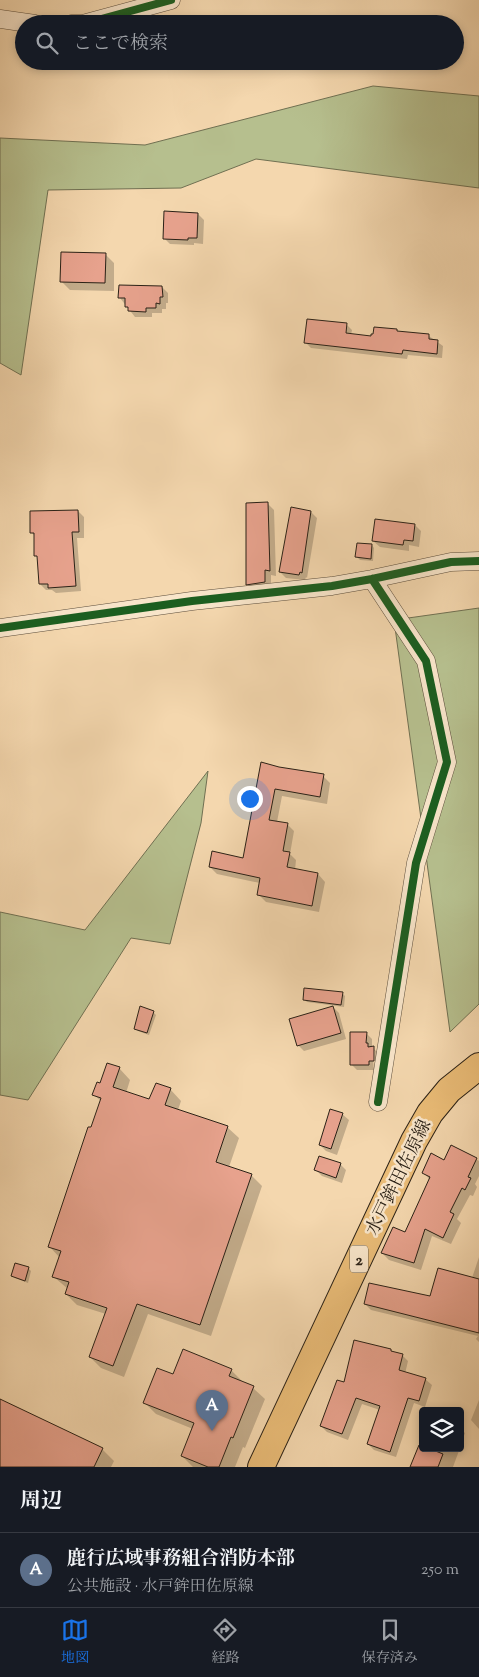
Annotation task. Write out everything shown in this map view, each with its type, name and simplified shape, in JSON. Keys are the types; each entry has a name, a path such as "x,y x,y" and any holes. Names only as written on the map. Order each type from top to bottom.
{"main road":[{"name":"水戸鉾田佐原線","path":"261,1467 414,1141 430,1113 449,1090 479,1066"}],"street":[{"path":"116,15 172,0"},
{"path":"0,19 15,21"},
{"path":"0,628 192,601 280,592 372,579 451,562 479,561"},
{"path":"372,579 426,661 447,762 416,863 378,1102"}],"green space":[{"path":"373,86 479,96 479,188 256,159 181,188 48,190 21,375 0,363 0,138 145,145"},
{"path":"479,608 479,1004 450,1032 394,620"},
{"path":"208,771 201,823 170,944 131,938 28,1100 0,1095 0,912 85,930"}],"building":[{"path":"164,211 198,213 197,238 188,238 188,240 163,239"},
{"path":"61,252 106,253 105,283 60,282"},
{"path":"119,285 162,286 163,297 160,297 160,304 156,303 156,308 146,308 146,312 128,311 128,307 125,307 125,298 118,298"},
{"path":"307,319 347,323 346,333 371,336 374,327 429,334 429,339 438,340 437,354 403,350 402,354 304,343"},
{"path":"268,502 270,571 265,570 265,582 246,585 246,503"},
{"path":"291,507 311,511 302,573 300,572 299,575 279,572"},
{"path":"78,510 79,532 72,532 76,586 48,588 48,584 39,584 37,556 34,556 34,533 30,533 30,511"},
{"path":"375,519 415,524 413,541 404,540 403,545 372,541"},
{"path":"357,543 372,544 371,559 355,557"},
{"path":"261,762 279,767 324,774 320,797 275,789 269,820 288,823 283,851 290,852 287,867 318,873 312,906 257,895 260,878 209,867 212,851 243,858"},
{"path":"304,988 343,992 341,1005 303,1000"},
{"path":"140,1006 154,1011 147,1033 134,1029"},
{"path":"333,1006 341,1033 297,1046 289,1019"},
{"path":"350,1032 367,1032 366,1043 368,1043 368,1047 374,1046 374,1061 369,1061 369,1065 350,1065"},
{"path":"107,1063 120,1067 113,1087 149,1099 156,1083 171,1088 165,1105 228,1126 216,1162 252,1174 200,1325 137,1304 113,1366 89,1357 107,1308 65,1294 69,1282 52,1277 61,1251 48,1247 88,1127 91,1127 101,1098 92,1095 97,1082 100,1083"},
{"path":"330,1109 343,1113 331,1149 319,1145"},
{"path":"451,1145 477,1158 468,1177 471,1178 465,1190 462,1188 450,1212 454,1214 443,1238 425,1229 414,1263 381,1253 393,1227 405,1232 430,1177 422,1173 431,1153 444,1160"},
{"path":"319,1156 341,1163 336,1178 314,1170"},
{"path":"15,1263 29,1267 25,1281 11,1276"},
{"path":"438,1268 479,1279 479,1333 364,1304 369,1283 430,1296"},
{"path":"354,1340 391,1349 391,1351 403,1354 399,1370 426,1378 419,1401 408,1398 390,1452 367,1444 380,1406 356,1398 342,1434 320,1426 337,1380 344,1382"},
{"path":"183,1349 232,1369 229,1376 254,1386 219,1467 208,1467 181,1456 194,1423 143,1403 157,1368 173,1374"},
{"path":"0,1399 103,1448 94,1467 0,1467"},
{"path":"419,1445 419,1452 438,1452 443,1454 438,1467 410,1467"}],"cycle path":[{"path":"116,15 171,0"},
{"path":"0,628 192,601 332,586 451,562 479,561"},
{"path":"372,579 426,661 447,762 416,863 378,1102"}],"place":[{"name":"鹿行広域事務組合消防本部","path":"212,1431"}]}
